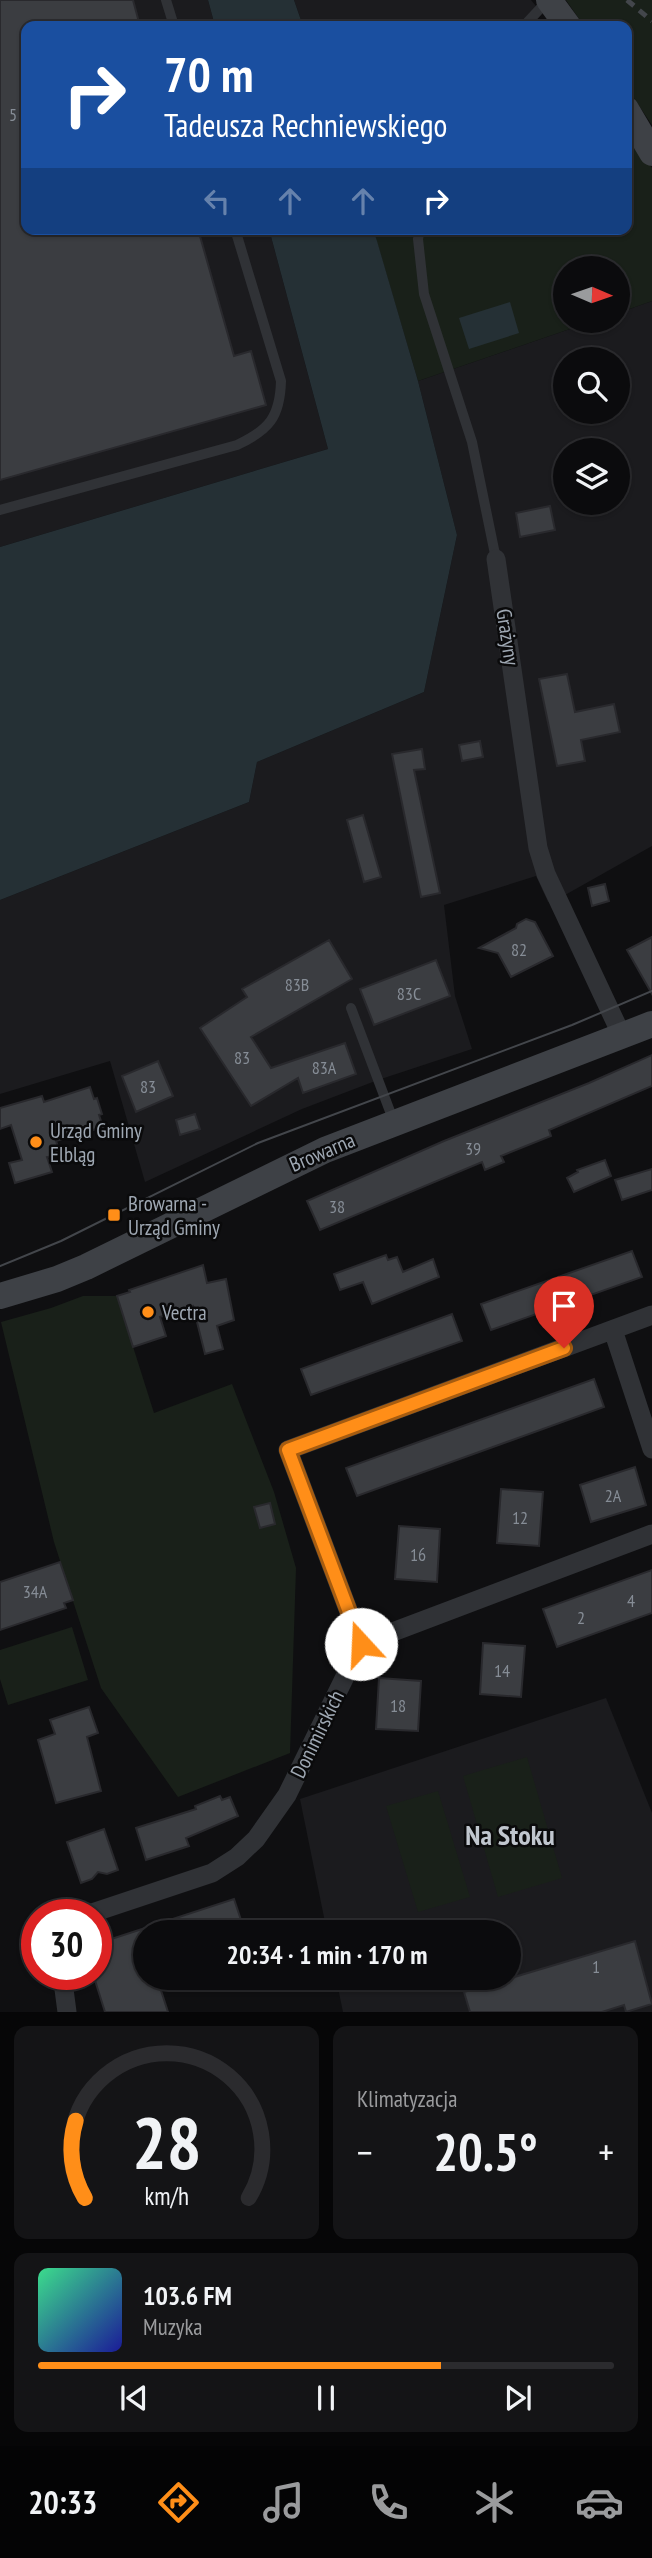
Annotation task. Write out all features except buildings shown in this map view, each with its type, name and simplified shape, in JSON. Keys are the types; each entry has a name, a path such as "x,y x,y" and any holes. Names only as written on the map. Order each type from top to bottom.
{"main road":[{"path":"549,0 564,21"},
{"path":"632,115 652,137"},
{"path":"632,118 652,153"},
{"name":"Browarna","path":"1,1290 57,1279 135,1244 280,1170 394,1123 652,1024"}],"street":[{"name":"Grażyny","path":"496,559 538,848 546,874 622,1036"},
{"path":"652,1315 288,1450 361,1644 652,1534"},
{"path":"612,1330 652,1449"},
{"name":"Donimirskich","path":"112,1906 212,1873 237,1857 256,1839 287,1795 361,1644"},
{"path":"64,1990 67,2012"}],"lane":[{"path":"166,0 172,21"},
{"path":"529,21 549,0"},
{"path":"0,510 236,445 255,436 272,421 281,401 281,381 237,235"},
{"name":"Grażyny","path":"419,235 424,294 472,442 496,559"},
{"path":"351,1008 394,1123"}],"shaded area":[{"path":"0,0 208,0 214,21 21,21 21,235 271,235 328,449 0,547"},
{"path":"208,0 294,0 301,21 214,21"},
{"path":"294,0 531,0 536,6 524,21 301,21"},
{"path":"566,0 652,0 652,125 632,95 632,21 581,21"},
{"path":"632,136 652,168 652,301 630,309 630,256 553,256 553,333 558,333 418,381 375,235 632,235"},
{"path":"271,235 375,235 418,381 457,535 424,692 257,762 249,802 0,900 0,547 328,449"},
{"path":"652,301 652,846 548,902 536,876 444,905 455,996 472,1049 302,1109 145,1182 110,1061 0,1094 0,900 249,802 257,762 424,692 457,535 418,381 558,333 630,333 630,309"},
{"path":"510,302 519,333 469,349 459,318"},
{"path":"83,1296 117,1296 154,1413 232,1384 274,1492 296,1568 290,1753 178,1797 101,1688 54,1542 1,1322"},
{"path":"72,1627 88,1680 8,1705 0,1679 0,1650"},
{"path":"606,1698 652,1813 652,2012 343,2012 338,1990 521,1990 521,1920 325,1920 300,1799"},
{"path":"527,1757 562,1878 498,1897 463,1776"},
{"path":"438,1791 470,1897 418,1912 386,1806"}],"tram line":[{"path":"0,1266 61,1241 258,1143 572,1025 652,991"}],"railway":[{"path":"627,0 652,21"}],"place":[{"name":"Urząd Gminy Elbląg","path":"36,1142"},
{"name":"Browarna - Urząd Gminy","path":"114,1215"},
{"name":"Vectra","path":"148,1312"}],"district":[{"name":"Na Stoku","path":"510,1834"}],"route":[{"path":"361,1644 288,1450 564,1348"}]}
